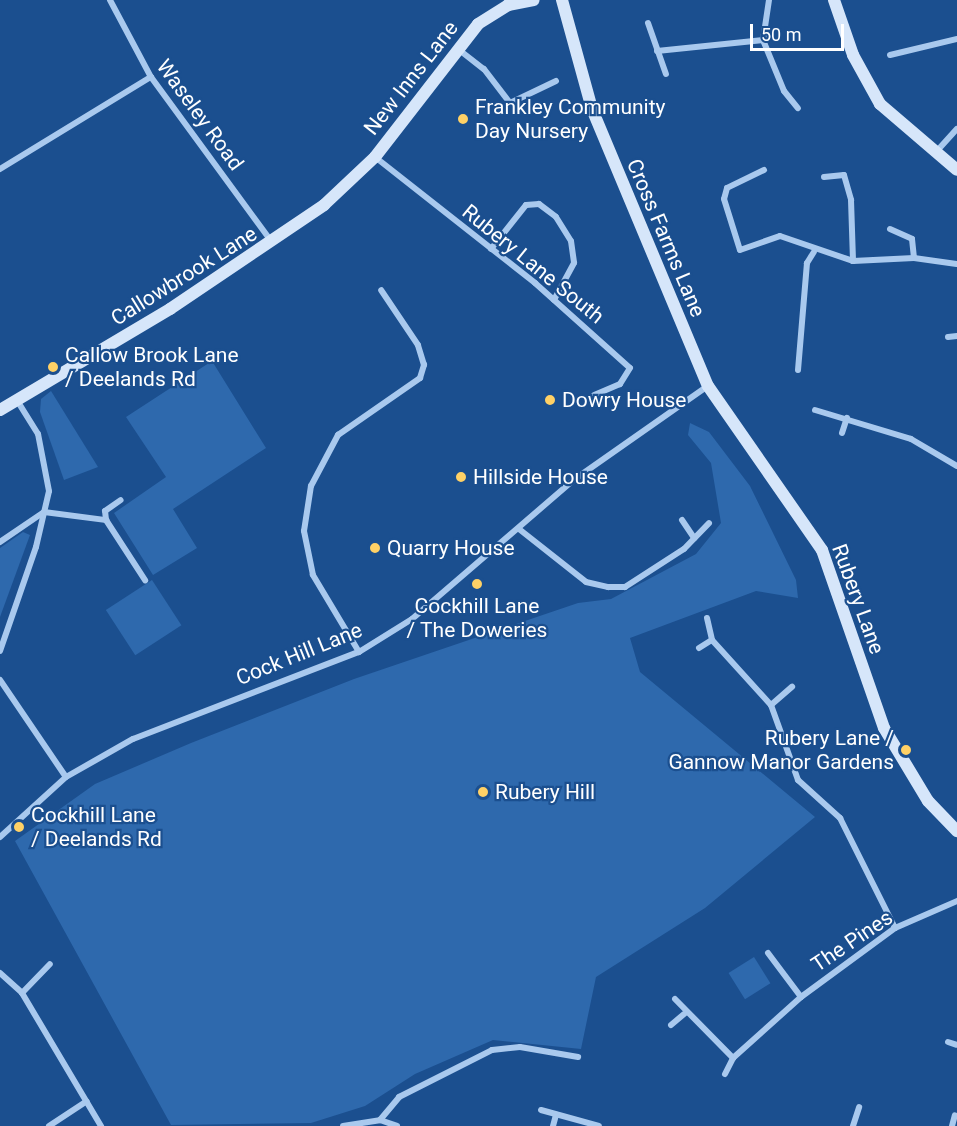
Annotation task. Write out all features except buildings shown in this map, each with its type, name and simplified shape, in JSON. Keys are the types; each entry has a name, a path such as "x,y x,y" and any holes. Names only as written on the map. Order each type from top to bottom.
{"street":[{"name":"Waseley Road","path":"111,0 151,77 273,244"},
{"name":"New Inns Lane","path":"375,157 478,24 509,3 534,0"},
{"name":"Cross Farms Lane","path":"562,0 592,109 708,386"},
{"path":"769,0 763,40 784,91 798,108"},
{"path":"834,0 841,27 876,98 934,154 957,170"},
{"path":"648,23 666,74"},
{"path":"890,55 957,39"},
{"path":"657,51 763,40"},
{"path":"458,48 484,69 510,103 556,81"},
{"path":"0,169 151,77"},
{"path":"934,154 957,129"},
{"name":"Callowbrook Lane","path":"0,410 273,244 375,157"},
{"name":"Rubery Lane South","path":"375,157 554,300 630,368 620,384 594,395"},
{"path":"764,170 727,188 724,199 740,249 780,236 814,252 852,261 914,258 957,264"},
{"path":"824,177 844,175 851,200 852,261"},
{"path":"491,249 526,205 539,204 556,217 571,242 574,263 554,300"},
{"path":"890,229 912,239 914,258"},
{"path":"798,370 807,263 814,252"},
{"path":"359,652 313,575 303,531 311,486 338,435 420,378 424,365 418,345 381,290"},
{"path":"948,337 957,336"},
{"name":"Cock Hill Lane","path":"0,837 66,777 133,739 359,652 447,594 575,478 708,386"},
{"name":"Rubery Lane","path":"708,386 822,550 884,728 928,801 957,831"},
{"path":"0,651 49,491 46,460 17,401"},
{"path":"815,410 847,418 932,448 957,466"},
{"path":"842,433 847,418"},
{"path":"121,500 105,511 106,520 145,580"},
{"path":"0,542 44,512 106,520"},
{"path":"682,520 694,538"},
{"path":"519,529 586,582 608,587 625,586 694,538 709,523"},
{"path":"707,618 712,640 771,705 798,780 840,818 895,928"},
{"path":"699,648 712,640"},
{"path":"0,680 66,777"},
{"path":"771,705 792,687"},
{"name":"The Pines","path":"725,1074 733,1058 801,997 895,928 957,902"},
{"name":"The Pines","path":"768,953 801,997"},
{"path":"22,993 50,964"},
{"path":"0,973 22,993 101,1126"},
{"path":"675,999 684,1014 733,1058"},
{"path":"671,1025 684,1014"},
{"path":"948,1042 957,1045"},
{"path":"380,1120 399,1097 492,1050 520,1047 578,1058"},
{"path":"49,1126 87,1101"},
{"path":"853,1126 859,1107"},
{"path":"541,1110 598,1126"},
{"path":"553,1126 556,1115"},
{"path":"952,1126 955,1115"},
{"path":"343,1126 380,1120 397,1126"}],"shaded area":[{"path":"212,361 266,448 173,509 197,548 153,575 114,513 166,477 126,417"},
{"path":"51,391 98,467 64,480 40,412 41,399"},
{"path":"690,423 709,432 750,486 796,580 798,598 756,591 630,638 640,672 815,817 705,908 596,977 581,1049 493,1040 415,1074 365,1106 311,1123 171,1125 15,841 95,784 191,743 354,679 578,603 611,599 696,554 721,523 711,463 688,435"},
{"path":"23,532 30,535 0,617 0,548"},
{"path":"152,580 181,625 135,655 106,610"},
{"path":"754,957 770,983 745,999 729,973"}],"place":[{"name":"Frankley Community Day Nursery","path":"463,119"},
{"name":"Callow Brook Lane / Deelands Rd","path":"53,367"},
{"name":"Dowry House","path":"550,400"},
{"name":"Hillside House","path":"461,477"},
{"name":"Quarry House","path":"375,548"},
{"name":"Cockhill Lane / The Doweries","path":"477,584"},
{"name":"Rubery Lane / Gannow Manor Gardens","path":"906,750"},
{"name":"Rubery Hill","path":"483,792"},
{"name":"Cockhill Lane / Deelands Rd","path":"19,827"}]}
